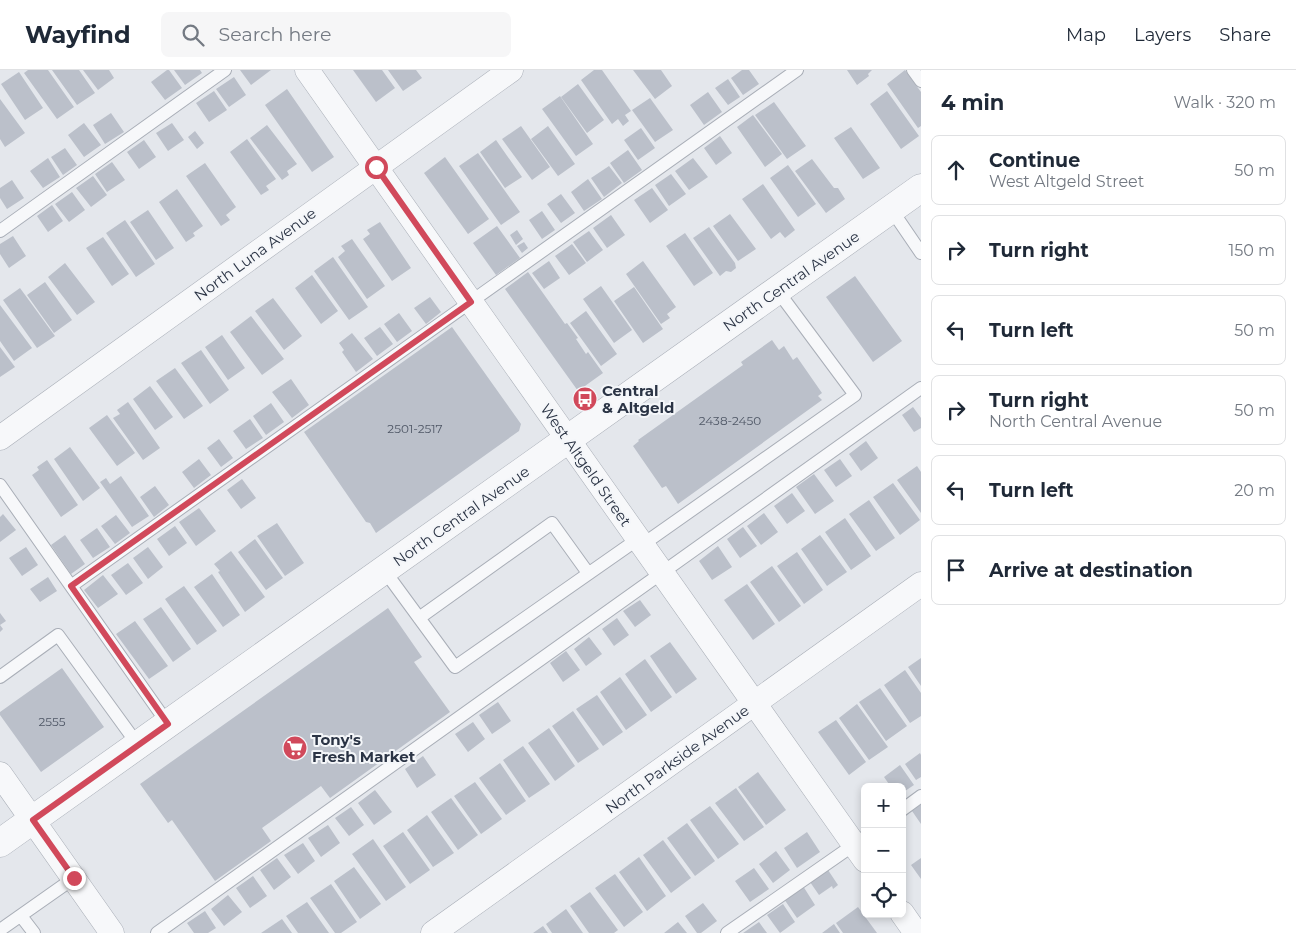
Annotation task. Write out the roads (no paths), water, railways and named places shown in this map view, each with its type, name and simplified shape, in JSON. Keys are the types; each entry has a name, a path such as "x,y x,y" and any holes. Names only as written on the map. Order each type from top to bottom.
{"street":[{"name":"West Altgeld Street","path":"307,70 754,704 861,847"},
{"name":"North Luna Avenue","path":"0,438 511,70"},
{"name":"North Central Avenue","path":"0,843 910,198"},
{"name":"North Parkside Avenue","path":"433,933 921,584"},
{"path":"0,774 74,878 106,928"},
{"path":"906,918 916,933"}],"lane":[{"path":"0,231 225,70"},
{"path":"71,586 797,70"},
{"path":"913,70 921,81"},
{"path":"910,198 921,252"},
{"path":"384,570 455,667 588,573 640,542 855,395 778,290"},
{"path":"157,933 921,388"},
{"path":"0,485 168,724"},
{"path":"419,618 552,523 588,573"},
{"path":"0,678 58,635 138,745"},
{"path":"906,807 921,796"},
{"path":"727,933 861,847"},
{"path":"0,930 74,878"},
{"path":"21,916 34,933"}],"place":[{"name":"Central & Altgeld","path":"585,399"},
{"name":"Tony's Fresh Market","path":"295,748"}]}
